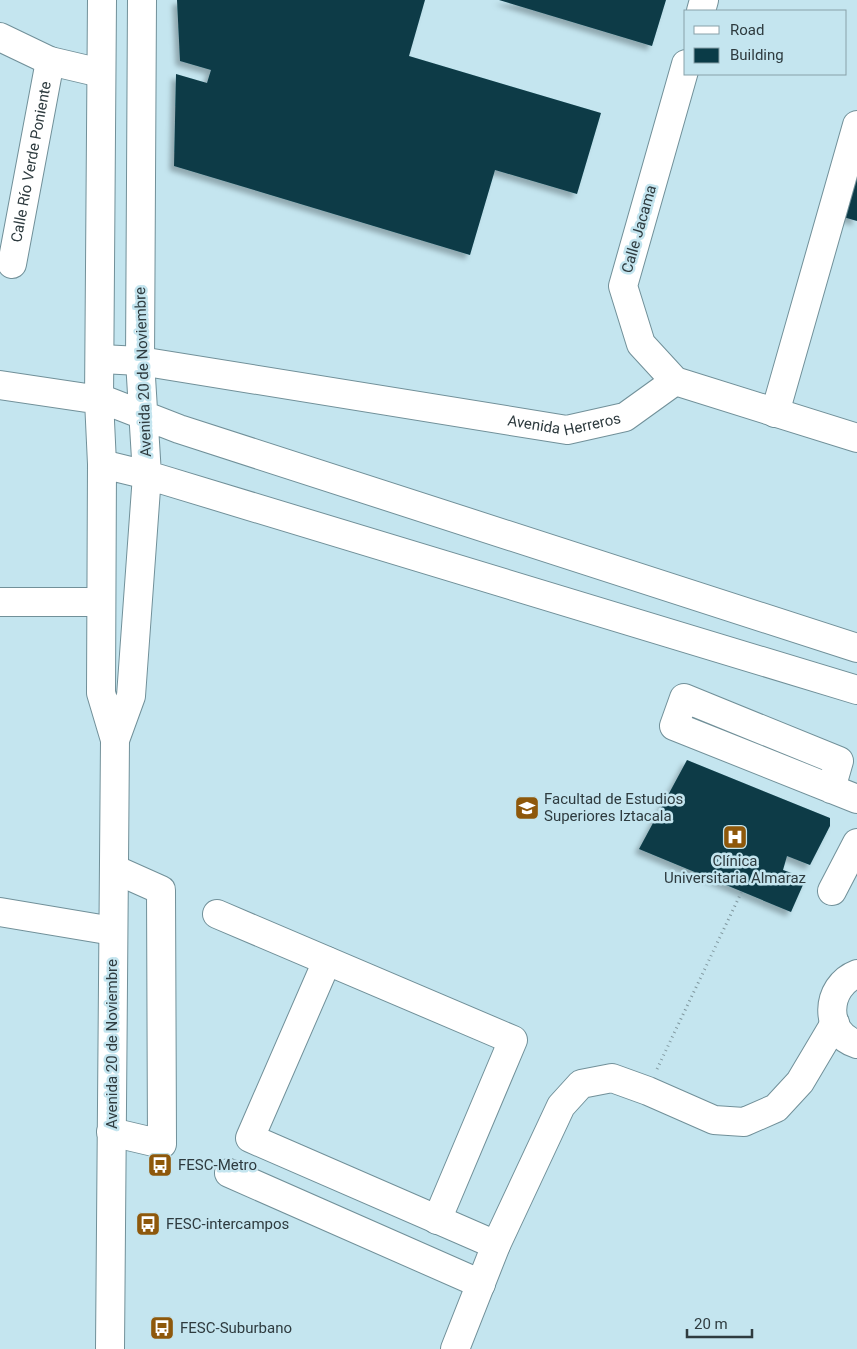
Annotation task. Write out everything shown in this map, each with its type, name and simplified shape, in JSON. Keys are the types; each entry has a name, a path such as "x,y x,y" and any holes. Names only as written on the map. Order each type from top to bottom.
{"main road":[{"name":"Avenida 20 de Noviembre","path":"102,0 101,359 99,400 102,464 100,693 115,740 110,1349"},
{"name":"Avenida 20 de Noviembre","path":"115,740 131,696 147,475 140,362 142,0"},
{"path":"0,37 50,61 101,73"},
{"name":"Calle Río Verde Poniente","path":"12,264 50,61"},
{"name":"Calle Jacama","path":"675,381 641,344 623,286 684,71"},
{"path":"775,413 857,125"},
{"name":"Avenida Herreros","path":"101,359 140,362 567,430 626,417 675,381"},
{"path":"675,381 857,438"},
{"path":"0,385 99,400 189,432 857,648"},
{"path":"102,464 147,475 857,690"},
{"path":"0,602 100,602"},
{"path":"831,789 839,761 684,698 674,726 831,789 857,799"},
{"path":"832,891 857,843"},
{"path":"111,1132 162,1144 161,890 114,869"},
{"path":"0,912 113,931"},
{"path":"217,914 513,1040 437,1220"},
{"path":"327,961 250,1138 496,1245"},
{"path":"857,974 842,983 834,995 832,1009 835,1023 842,1035 857,1044"},
{"path":"455,1349 496,1245 560,1106 581,1084 612,1078 648,1091 714,1120 744,1122 776,1108 800,1082 835,1023"},
{"path":"229,1173 480,1284"}],"path":[{"path":"656,1073 742,891"}],"building":[{"path":"177,0 425,0 409,56 601,113 577,194 495,170 470,255 174,166 176,74 207,83 211,70 180,61"},
{"path":"499,0 666,0 652,46"},
{"path":"857,148 857,221 833,214"},
{"name":"Clínica Universitaria Almaraz","path":"687,760 830,818 830,826 810,865 787,856 783,870 806,878 791,912 639,849"}],"place":[{"name":"Facultad de Estudios Superiores Iztacala","path":"527,808"},
{"name":"Clínica Universitaria Almaraz","path":"735,837"},
{"name":"FESC-Metro","path":"160,1165"},
{"name":"FESC-intercampos","path":"148,1224"},
{"name":"FESC-Suburbano","path":"162,1328"}]}
